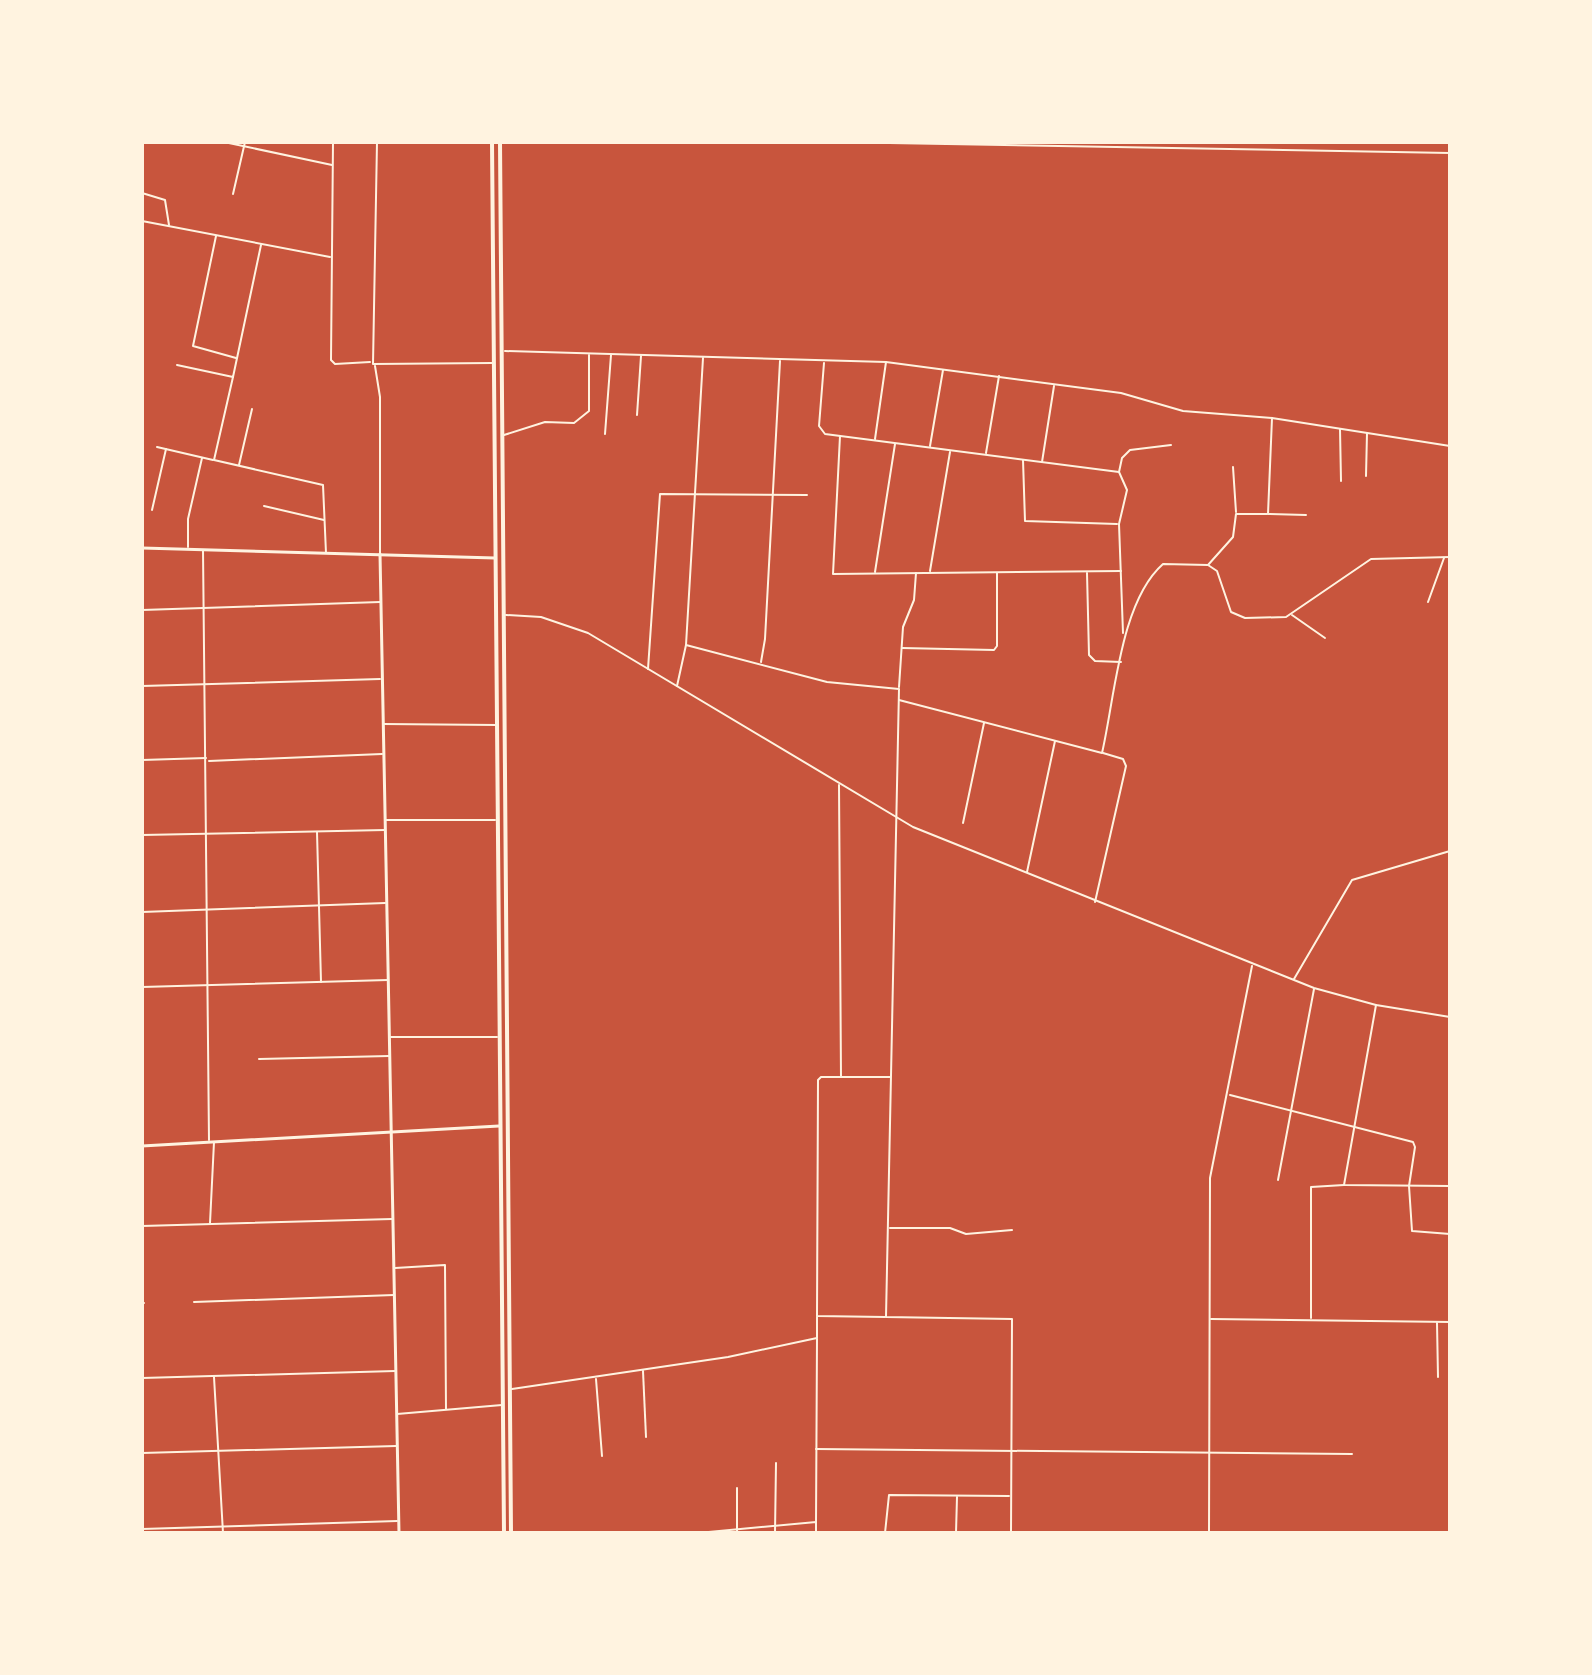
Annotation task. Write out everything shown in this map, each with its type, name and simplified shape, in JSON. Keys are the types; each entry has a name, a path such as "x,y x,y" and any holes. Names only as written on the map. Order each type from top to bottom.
{"highway":[{"path":"500,142 511,1533"},
{"path":"491,143 504,1533"},
{"path":"501,1327 510,1325"}],"street":[{"path":"224,142 333,165"},
{"path":"233,194 245,142"},
{"path":"333,142 331,360 335,364 493,363"},
{"path":"377,142 374,364 380,397 381,679 399,1533"},
{"path":"832,142 1450,153"},
{"path":"142,193 165,200 170,227"},
{"path":"142,221 331,258"},
{"path":"217,235 193,346 237,358"},
{"path":"214,460 261,245"},
{"path":"504,351 886,362 1121,393 1183,411 1272,418 1450,446"},
{"path":"504,435 545,422 574,423 586,417 589,411 589,353"},
{"path":"605,434 611,354"},
{"path":"637,415 642,355"},
{"path":"676,687 686,645 703,357"},
{"path":"761,663 774,495 780,360"},
{"path":"824,362 821,433 1119,472"},
{"path":"875,440 886,362"},
{"path":"177,365 233,377"},
{"path":"930,447 944,368"},
{"path":"986,454 999,376"},
{"path":"1042,462 1054,384"},
{"path":"238,466 252,409"},
{"path":"1268,514 1272,418"},
{"path":"1340,428 1341,481"},
{"path":"1366,476 1367,433"},
{"path":"840,436 833,574 1121,571"},
{"path":"875,572 895,442"},
{"path":"1102,753 1121,662 1123,634 1119,524 1127,490 1119,472 1122,458 1130,450 1171,445"},
{"path":"157,447 323,485 326,553"},
{"path":"152,510 166,449"},
{"path":"929,573 950,450"},
{"path":"189,549 188,519 202,458"},
{"path":"1023,459 1025,521 1119,524"},
{"path":"1208,565 1233,537 1236,514 1233,467"},
{"path":"648,670 660,494 807,495"},
{"path":"264,506 326,520"},
{"path":"1236,514 1306,515"},
{"path":"142,548 495,558"},
{"path":"203,549 212,1142 210,1224"},
{"path":"1428,602 1444,557"},
{"path":"1123,634 1143,587 1160,567 1208,565 1219,575 1233,614 1266,619 1291,615 1371,559 1450,557"},
{"path":"1087,572 1089,655 1095,661 1121,662"},
{"path":"886,1317 898,699 902,648 916,573"},
{"path":"902,648 994,650 997,646 997,573"},
{"path":"142,610 381,602"},
{"path":"506,615 529,615 576,628 896,817 1026,874 1314,988 1376,1005 1450,1017"},
{"path":"1291,615 1325,638"},
{"path":"686,645 827,682 899,689"},
{"path":"142,686 381,679"},
{"path":"898,699 1123,759 1126,766 1095,902"},
{"path":"963,823 984,722"},
{"path":"382,724 497,725"},
{"path":"1026,874 1055,740"},
{"path":"142,760 383,754"},
{"path":"839,783 841,1077"},
{"path":"384,820 498,820"},
{"path":"142,835 385,830"},
{"path":"317,831 321,982"},
{"path":"1293,980 1352,880 1450,851"},
{"path":"142,912 387,903"},
{"path":"1209,1533 1210,1178 1229,1095 1252,965"},
{"path":"142,987 388,980"},
{"path":"1278,1180 1314,988"},
{"path":"1344,1185 1376,1005"},
{"path":"390,1037 499,1037"},
{"path":"259,1059 390,1056"},
{"path":"816,1533 818,1078 891,1077"},
{"path":"1229,1095 1413,1142 1415,1147 1409,1186 1413,1233 1450,1234"},
{"path":"142,1146 499,1126"},
{"path":"1311,1320 1311,1187 1450,1186"},
{"path":"142,1226 393,1219"},
{"path":"889,1228 950,1228 966,1234 1012,1230"},
{"path":"394,1268 445,1265 446,1409"},
{"path":"194,1302 395,1295"},
{"path":"817,1316 1012,1319 1011,1533"},
{"path":"1209,1319 1450,1322"},
{"path":"1437,1321 1438,1377"},
{"path":"511,1389 596,1378 817,1338"},
{"path":"142,1378 396,1370"},
{"path":"643,1370 646,1437"},
{"path":"214,1376 221,1451 223,1533"},
{"path":"596,1378 602,1456"},
{"path":"397,1414 503,1405"},
{"path":"142,1453 397,1446"},
{"path":"816,1449 1352,1454"},
{"path":"775,1533 776,1463"},
{"path":"737,1488 737,1531"},
{"path":"885,1533 887,1495 1011,1496"},
{"path":"956,1533 957,1496"},
{"path":"142,1529 398,1521"},
{"path":"698,1533 816,1522"}]}
